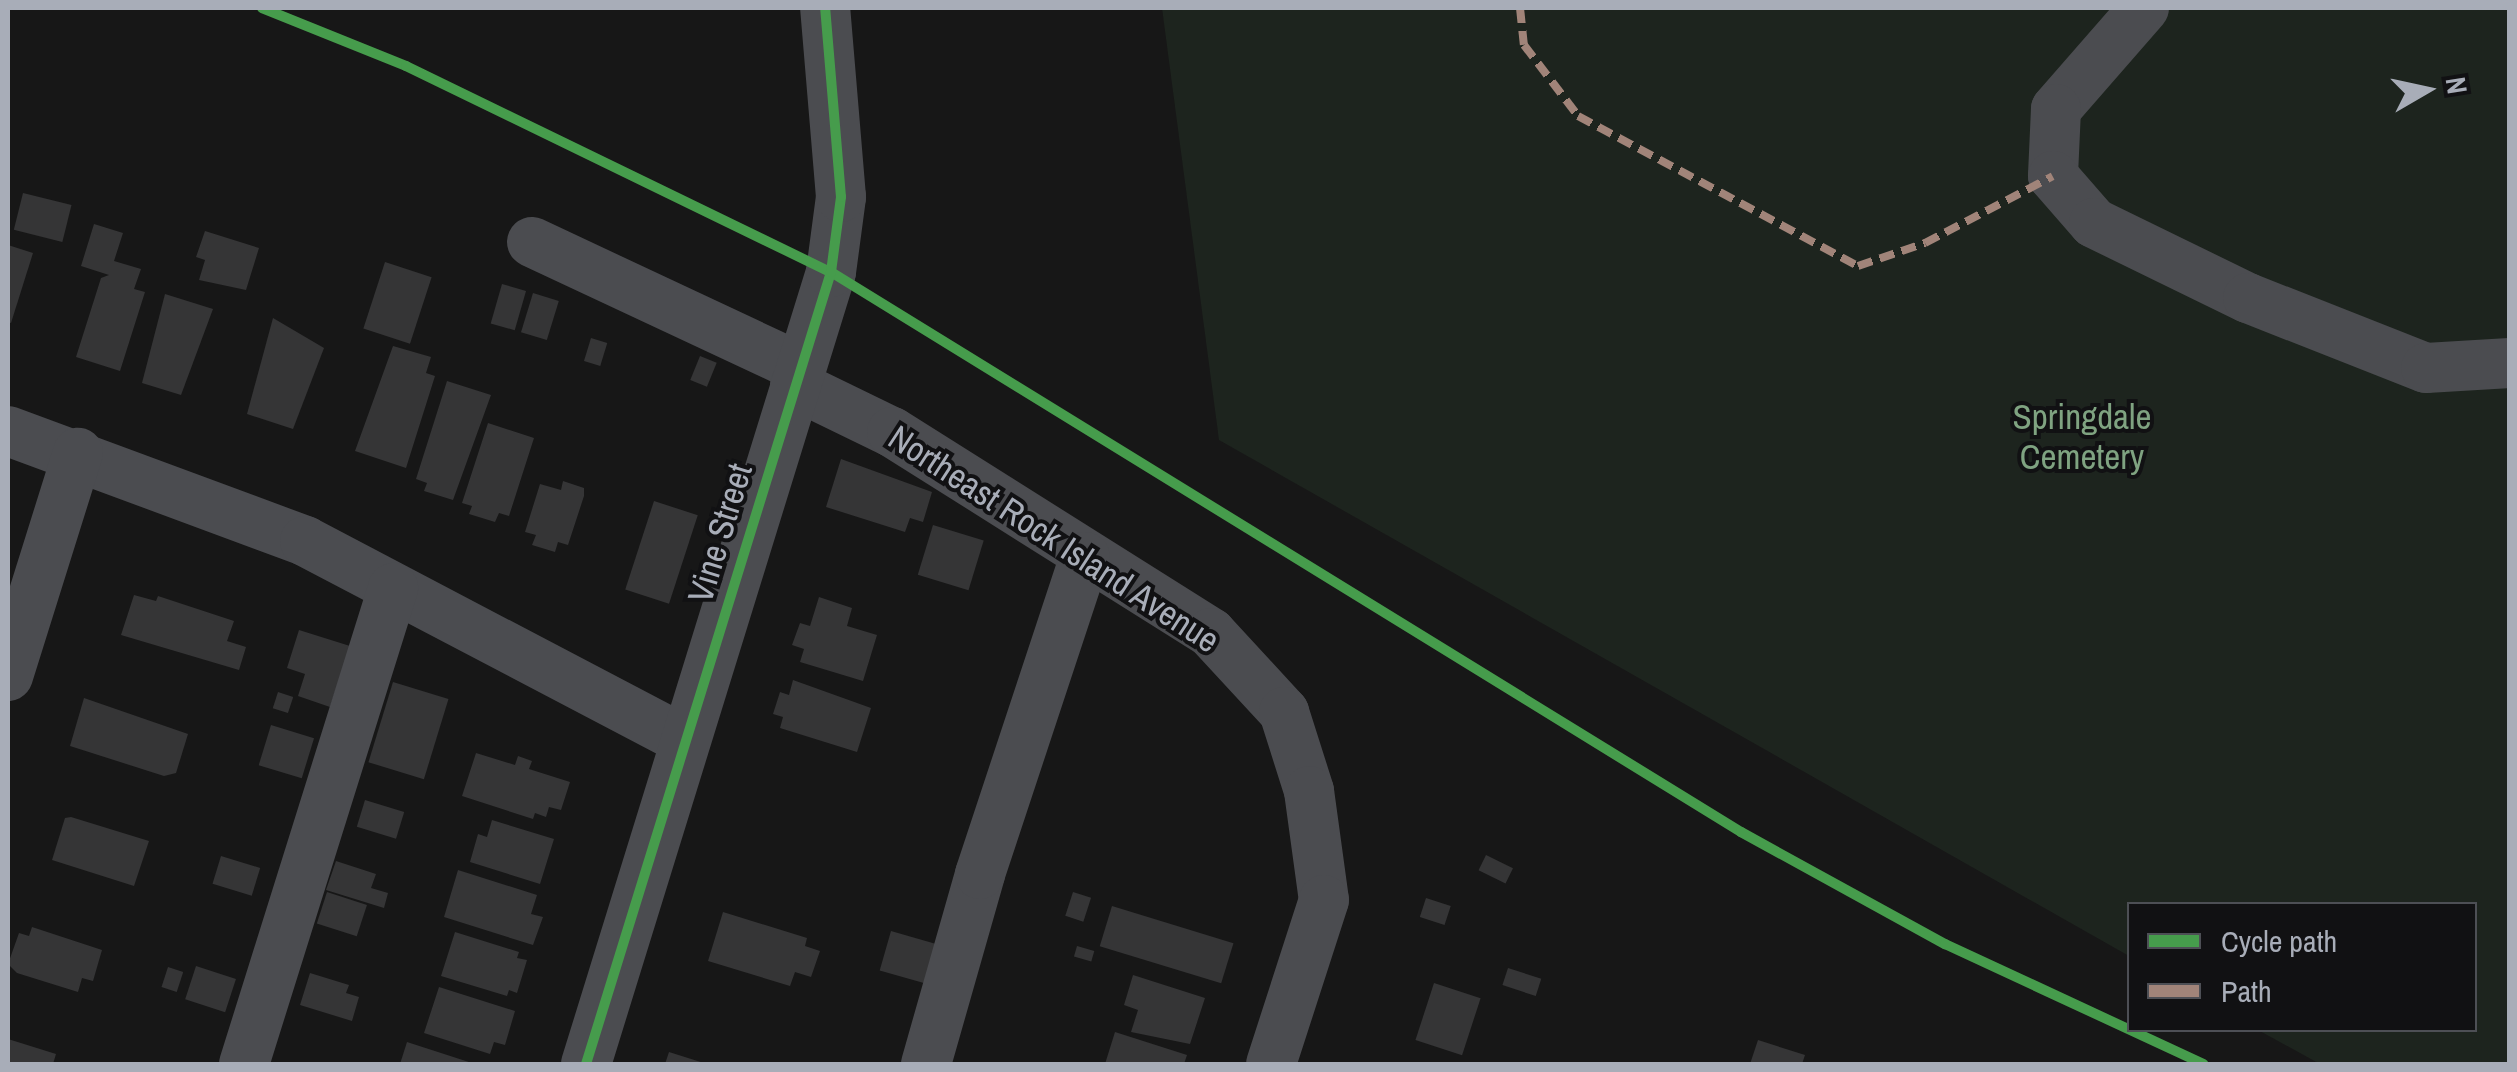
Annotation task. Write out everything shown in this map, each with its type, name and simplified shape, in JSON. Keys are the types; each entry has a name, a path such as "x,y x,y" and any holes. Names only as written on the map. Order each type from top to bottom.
{"street":[{"name":"Vine Street","path":"586,1064 831,272 841,196 825,8"},
{"path":"2144,8 2056,109 2053,176 2094,223 2248,298 2426,368 2510,363"},
{"name":"Northeast Rock Island Avenue","path":"532,242 798,376 892,432 1211,633 1284,712 1309,791 1324,900 1271,1064"},
{"path":"8,431 78,453 305,542 684,740"},
{"path":"8,676 78,453"},
{"path":"926,1064 986,857 1086,557"},
{"path":"244,1064 393,588"}],"green space":[{"name":"Springdale Cemetery","path":"1162,8 2509,8 2509,1064 2320,1064 2262,1032 2477,1032 2477,902 2127,902 2127,955 1219,440"}],"building":[{"path":"23,193 72,205 62,242 14,230"},
{"path":"94,224 123,233 114,261 141,269 134,289 145,292 120,371 76,357 101,278 109,275 81,266"},
{"path":"205,231 259,248 246,290 199,280 205,260 196,257"},
{"path":"8,245 33,253 11,323 8,322"},
{"path":"385,262 432,277 410,344 363,329"},
{"path":"502,284 526,291 515,330 491,323"},
{"path":"533,293 559,301 547,340 521,332"},
{"path":"165,294 213,309 181,395 142,383"},
{"path":"273,318 324,348 293,429 247,414"},
{"path":"591,338 607,343 600,366 584,361"},
{"path":"393,346 431,357 426,373 435,376 406,468 355,451"},
{"path":"700,356 717,363 707,387 690,380"},
{"path":"447,381 491,395 453,500 424,491 427,483 416,479"},
{"path":"488,423 534,438 509,516 499,513 495,522 469,514 472,506 462,503"},
{"path":"841,459 932,492 923,522 910,518 905,532 826,507"},
{"path":"563,481 584,488 584,496 568,545 558,542 555,552 532,545 536,535 525,532 540,484 561,490"},
{"path":"654,501 698,515 669,604 625,589"},
{"path":"933,525 984,540 968,590 918,575"},
{"path":"134,595 156,601 158,596 234,621 227,641 246,647 239,670 121,635"},
{"path":"819,597 852,608 847,626 877,635 863,681 800,662 804,649 792,645 800,623 810,626"},
{"path":"299,630 350,646 330,707 298,696 305,674 287,668"},
{"path":"793,680 871,708 857,752 780,728 783,717 773,714 780,692 789,695"},
{"path":"393,682 448,699 424,779 368,762"},
{"path":"278,692 293,697 288,713 273,708"},
{"path":"84,698 188,734 176,773 164,776 70,746"},
{"path":"271,725 314,738 302,778 259,765"},
{"path":"476,753 515,765 518,756 532,761 529,769 570,782 561,810 549,807 546,817 535,813 533,819 462,796"},
{"path":"365,800 404,812 396,839 357,827"},
{"path":"65,818 149,841 134,886 52,860"},
{"path":"492,820 554,839 540,884 470,862 478,834 487,837"},
{"path":"1486,855 1513,868 1506,883 1479,870"},
{"path":"221,856 260,868 252,896 213,884"},
{"path":"336,861 376,874 371,888 388,893 384,908 326,890"},
{"path":"458,870 537,895 531,914 543,917 533,945 444,917"},
{"path":"327,892 367,905 357,936 317,923"},
{"path":"1073,892 1091,898 1083,922 1065,916"},
{"path":"1426,898 1451,906 1445,925 1420,917"},
{"path":"1112,906 1233,943 1221,983 1100,946"},
{"path":"723,912 807,938 805,946 820,951 811,977 795,972 790,986 708,961"},
{"path":"32,927 102,950 93,981 82,978 78,992 17,973 8,964 19,933 29,936"},
{"path":"891,931 944,946 933,986 880,970"},
{"path":"455,932 519,952 517,958 527,960 517,993 509,990 507,996 441,976"},
{"path":"1077,946 1094,951 1091,962 1074,957"},
{"path":"196,966 236,979 225,1012 185,999"},
{"path":"168,967 183,972 177,992 162,987"},
{"path":"1508,968 1541,979 1536,996 1502,985"},
{"path":"310,973 349,985 346,993 359,997 352,1021 300,1005"},
{"path":"1133,975 1205,998 1190,1044 1131,1032 1138,1010 1124,1005"},
{"path":"1434,983 1481,998 1462,1055 1415,1040"},
{"path":"439,987 515,1011 505,1045 494,1042 490,1054 424,1033"},
{"path":"1115,1032 1187,1055 1184,1064 1105,1064"},
{"path":"8,1039 56,1054 53,1064 8,1064"},
{"path":"1758,1040 1805,1055 1802,1064 1750,1064"},
{"path":"407,1042 475,1064 400,1064"},
{"path":"669,1052 707,1064 665,1064"}],"marked path":[{"path":"1520,8 1524,45 1578,116 1858,266 1925,243 2053,176"}],"cycle path":[{"path":"262,8 406,66 831,272 1741,832 1945,944 2127,1029"},
{"path":"586,1064 831,272 841,197 825,8"},
{"path":"2134,1032 2203,1064"}]}
